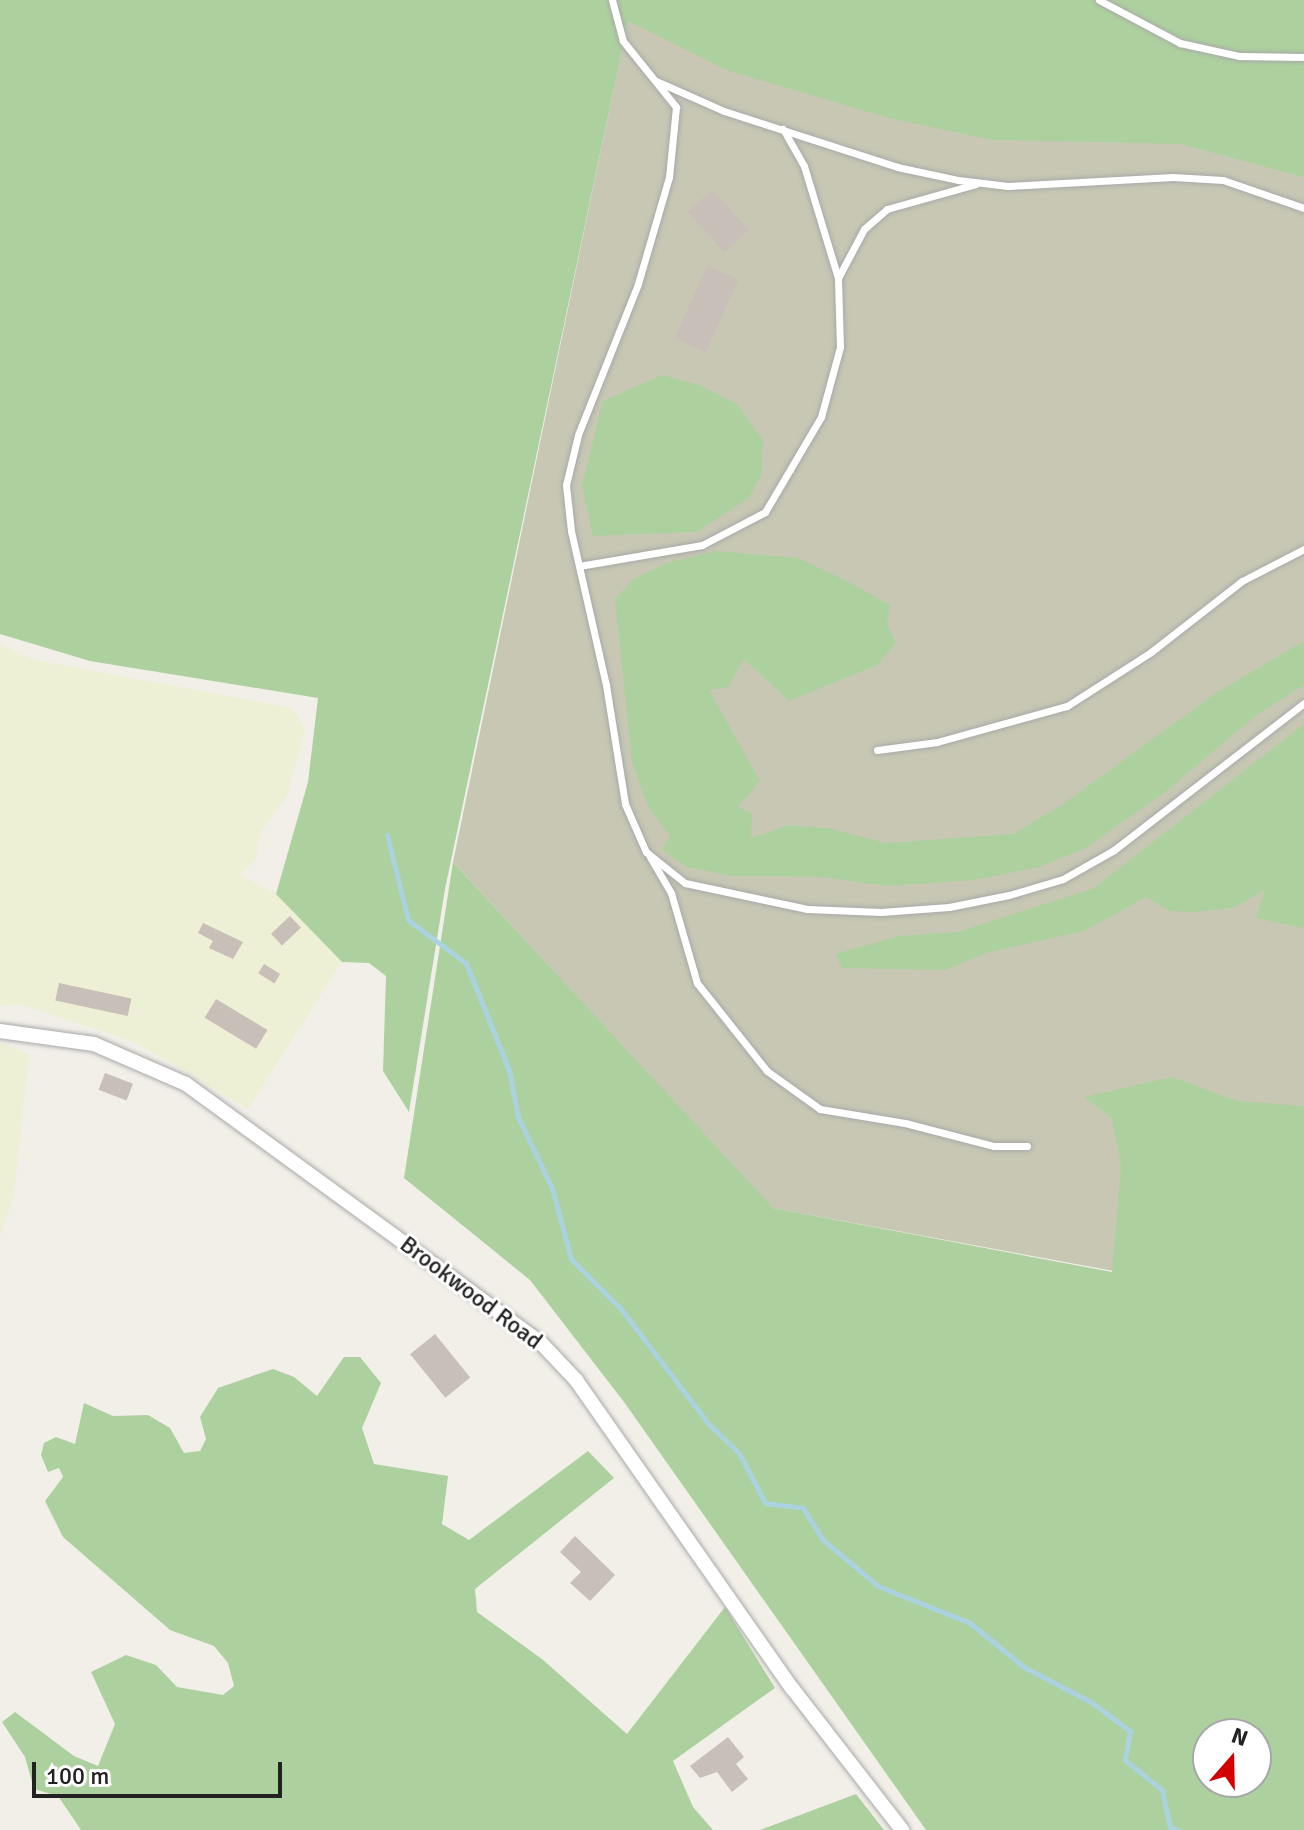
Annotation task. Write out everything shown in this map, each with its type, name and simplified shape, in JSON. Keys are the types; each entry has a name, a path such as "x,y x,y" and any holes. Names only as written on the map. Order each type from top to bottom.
{"street":[{"name":"Brookwood Road","path":"0,1031 94,1044 186,1084 541,1343 576,1380 792,1688 902,1830"}],"lane":[{"path":"612,0 623,41 676,107 669,177 638,284 578,435 566,485 625,804 646,852 671,893 697,983 767,1071 820,1109 905,1123 994,1146 1027,1146"},
{"path":"1099,0 1180,43 1239,56 1304,57"},
{"path":"654,80 724,111 897,167 982,182 1223,180 1304,208"},
{"path":"579,566 702,545 765,512 821,417 840,347 838,278 804,166 783,129"},
{"path":"838,278 864,229 887,209 982,182"},
{"path":"877,750 937,742 1067,706 1151,652 1242,581 1304,549"},
{"path":"646,852 685,883 807,909 881,912 949,907 1009,895 1063,879 1114,850 1304,703"}],"shaded area":[{"path":"632,0 1304,0 1304,1306 772,1208 453,862"},
{"path":"0,644 35,660 293,708 305,730 287,796 261,832 255,861 239,874 276,894 342,962 248,1109 134,1042 19,1004 0,1006"},
{"path":"0,1043 29,1054 14,1196 0,1237"}],"green space":[{"path":"0,0 1304,0 1304,177 1181,144 992,140 889,118 726,70 628,21 445,889 409,1112 383,1071 386,976 369,963 342,962 276,894 308,782 318,698 90,661 0,634"},
{"path":"662,375 700,385 737,404 763,440 761,475 749,498 697,532 593,536 582,486 603,401"},
{"path":"716,551 798,558 847,581 890,605 887,624 896,643 877,665 789,701 744,659 728,687 709,690 760,781 738,807 752,813 751,838 789,825 827,828 886,843 1013,834 1062,805 1216,693 1304,641 1304,685 1258,714 1164,793 1084,849 1039,867 974,880 887,886 820,877 733,876 687,867 662,850 670,835 648,807 632,762 615,599 634,579 666,563"},
{"path":"1304,724 1304,928 1256,918 1265,890 1233,908 1193,912 1170,911 1146,897 1084,931 986,953 945,970 842,968 835,954 900,936 958,932 1094,888"},
{"path":"453,862 773,1208 1112,1272 1121,1167 1112,1118 1084,1097 1172,1077 1237,1101 1304,1106 1304,1830 926,1830 624,1402 530,1280 404,1178"},
{"path":"344,1357 360,1357 381,1383 362,1428 374,1464 448,1476 442,1524 469,1540 588,1451 614,1478 475,1589 477,1612 542,1659 627,1734 725,1607 775,1688 673,1761 693,1807 713,1830 81,1830 58,1796 34,1789 25,1757 2,1722 15,1712 74,1756 98,1766 115,1724 91,1672 126,1655 156,1665 177,1687 223,1695 234,1686 228,1663 214,1646 170,1630 63,1537 45,1501 63,1477 59,1468 48,1472 41,1455 44,1443 56,1437 75,1444 84,1403 113,1416 148,1415 170,1428 184,1453 200,1451 206,1439 200,1417 218,1388 273,1369 294,1377 317,1396"},
{"path":"856,1794 884,1830 760,1830"}],"building":[{"path":"712,190 749,229 725,252 688,213"},
{"path":"707,266 738,280 706,352 675,338"},
{"path":"290,916 301,928 282,945 271,934"},
{"path":"203,923 243,942 233,959 209,948 213,941 198,933"},
{"path":"264,964 280,974 274,983 258,973"},
{"path":"59,983 131,998 128,1016 55,1001"},
{"path":"216,999 267,1030 256,1049 205,1018"},
{"path":"105,1073 133,1084 127,1101 99,1090"},
{"path":"435,1334 470,1378 445,1398 410,1354"},
{"path":"575,1536 615,1575 590,1601 570,1583 581,1572 560,1552"},
{"path":"728,1737 744,1757 736,1764 748,1779 732,1792 717,1772 700,1778 690,1766"}],"waterway":[{"path":"387,835 408,920 466,963 509,1070 518,1117 552,1188 571,1259 621,1309 708,1423 739,1453 765,1503 803,1508 822,1539 878,1586 970,1623 1024,1667 1091,1702 1130,1731 1125,1760 1162,1790 1170,1827 1178,1830"}]}
